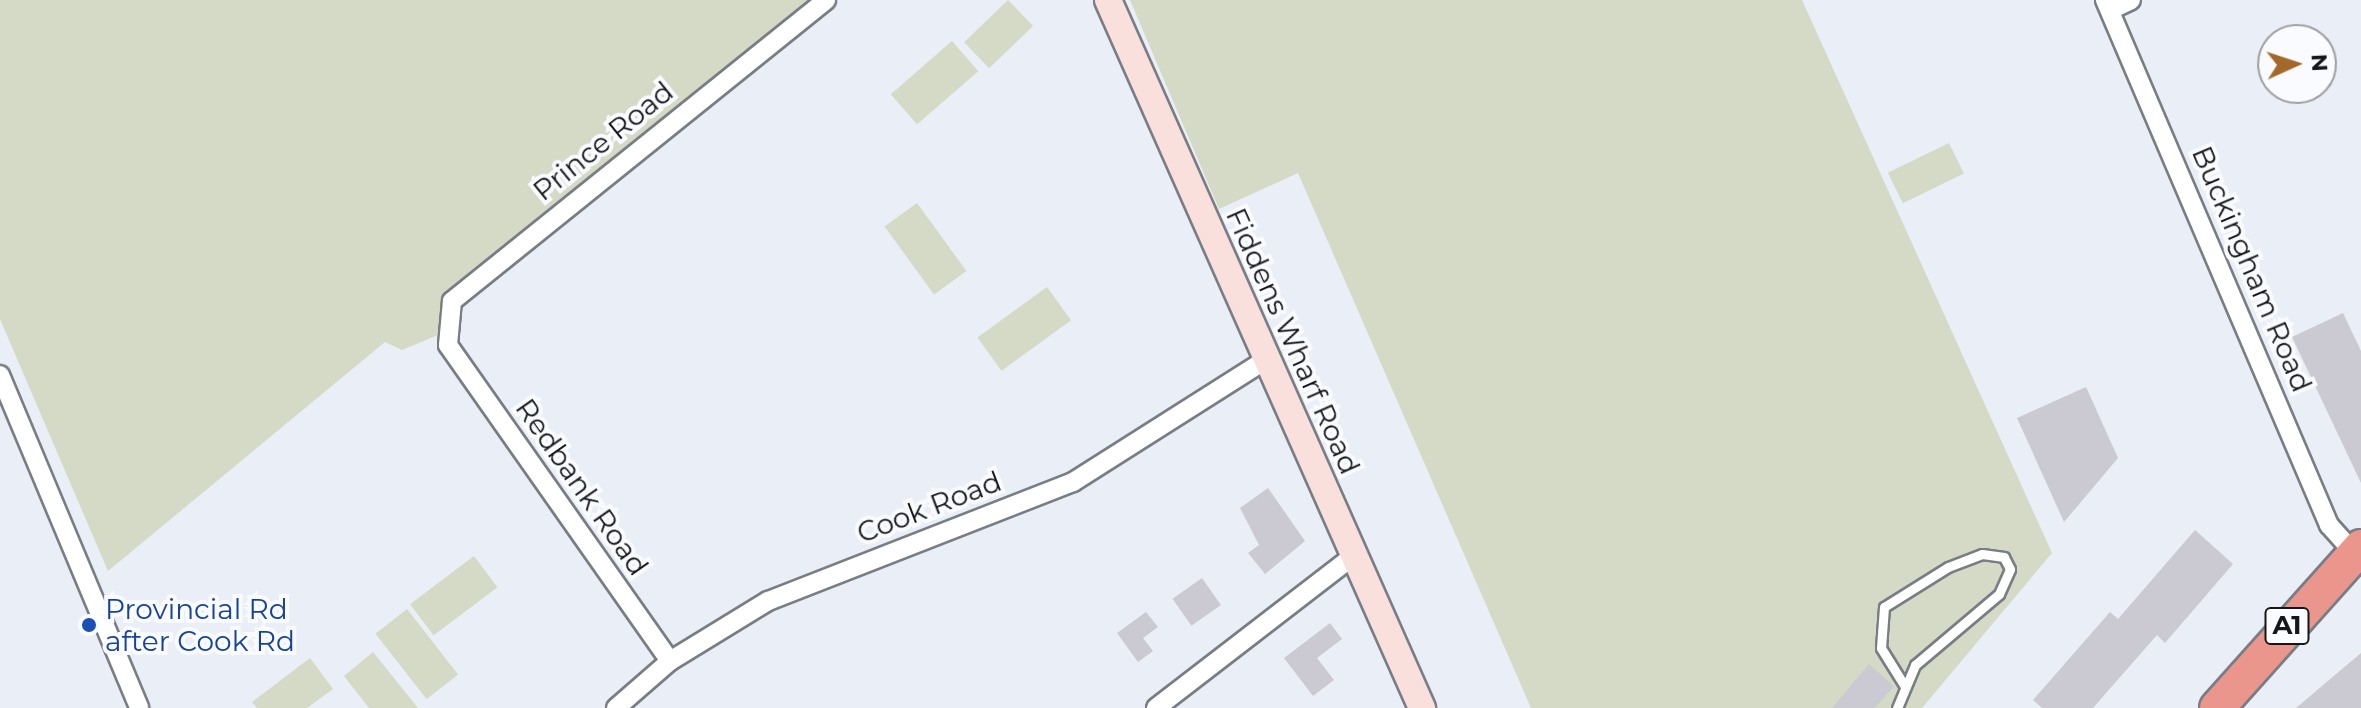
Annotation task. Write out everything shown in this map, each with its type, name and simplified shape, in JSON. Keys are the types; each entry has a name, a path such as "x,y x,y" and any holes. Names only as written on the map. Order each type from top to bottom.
{"highway":[{"name":"A1","path":"2217,708 2359,561"},
{"name":"A1","path":"2244,708 2359,561"}],"street":[{"name":"Prince Road","path":"448,345 452,301 826,0"},
{"name":"Fiddens Wharf Road","path":"1108,0 1265,360 1422,708"},
{"path":"2107,5 2131,0"},
{"name":"Buckingham Road","path":"2107,5 2329,525 2359,561"},
{"name":"Redbank Road","path":"448,345 670,661"},
{"name":"Cook Road","path":"616,708 670,661 768,601 1073,482 1265,360"},
{"path":"0,375 139,708"},
{"path":"1156,708 1355,555"}],"lane":[{"path":"1897,708 1904,685 1915,665 1999,594 2010,569 2004,557 1982,554 1948,567 1884,607 1881,648 1904,685"}],"green space":[{"path":"0,0 820,0 523,239 480,264 484,275 441,304 438,335 402,350 385,342 108,571 0,319"},
{"path":"1008,0 1033,26 989,68 964,42"},
{"path":"1130,0 1802,0 2052,553 1922,708 1531,708 1298,173 1219,209"},
{"path":"952,41 978,71 917,124 891,94"},
{"path":"1949,143 1964,174 1903,203 1888,173"},
{"path":"917,203 966,271 934,294 885,227"},
{"path":"1047,287 1071,320 1002,371 977,338"},
{"path":"474,556 497,587 434,635 410,604"},
{"path":"407,609 458,674 427,699 375,634"},
{"path":"373,652 418,708 369,708 344,676"},
{"path":"310,658 333,689 307,708 257,708 252,702"}],"building":[{"path":"2343,313 2361,351 2361,483 2292,337"},
{"path":"2086,387 2118,458 2064,522 2017,418"},
{"path":"1268,488 1305,541 1265,574 1248,553 1259,545 1240,508"},
{"path":"2195,530 2233,564 2165,643 2157,635 2093,708 2042,708 2033,700 2110,612 2118,619"},
{"path":"1202,578 1221,605 1191,626 1173,599"},
{"path":"1146,612 1158,627 1143,638 1153,651 1138,662 1117,633"},
{"path":"1330,623 1342,639 1317,658 1334,680 1313,696 1284,658"},
{"path":"2361,653 2361,708 2296,708"},
{"path":"1869,664 1894,686 1875,708 1832,708"}],"place":[{"name":"Provincial Rd after Cook Rd","path":"89,625"}]}
